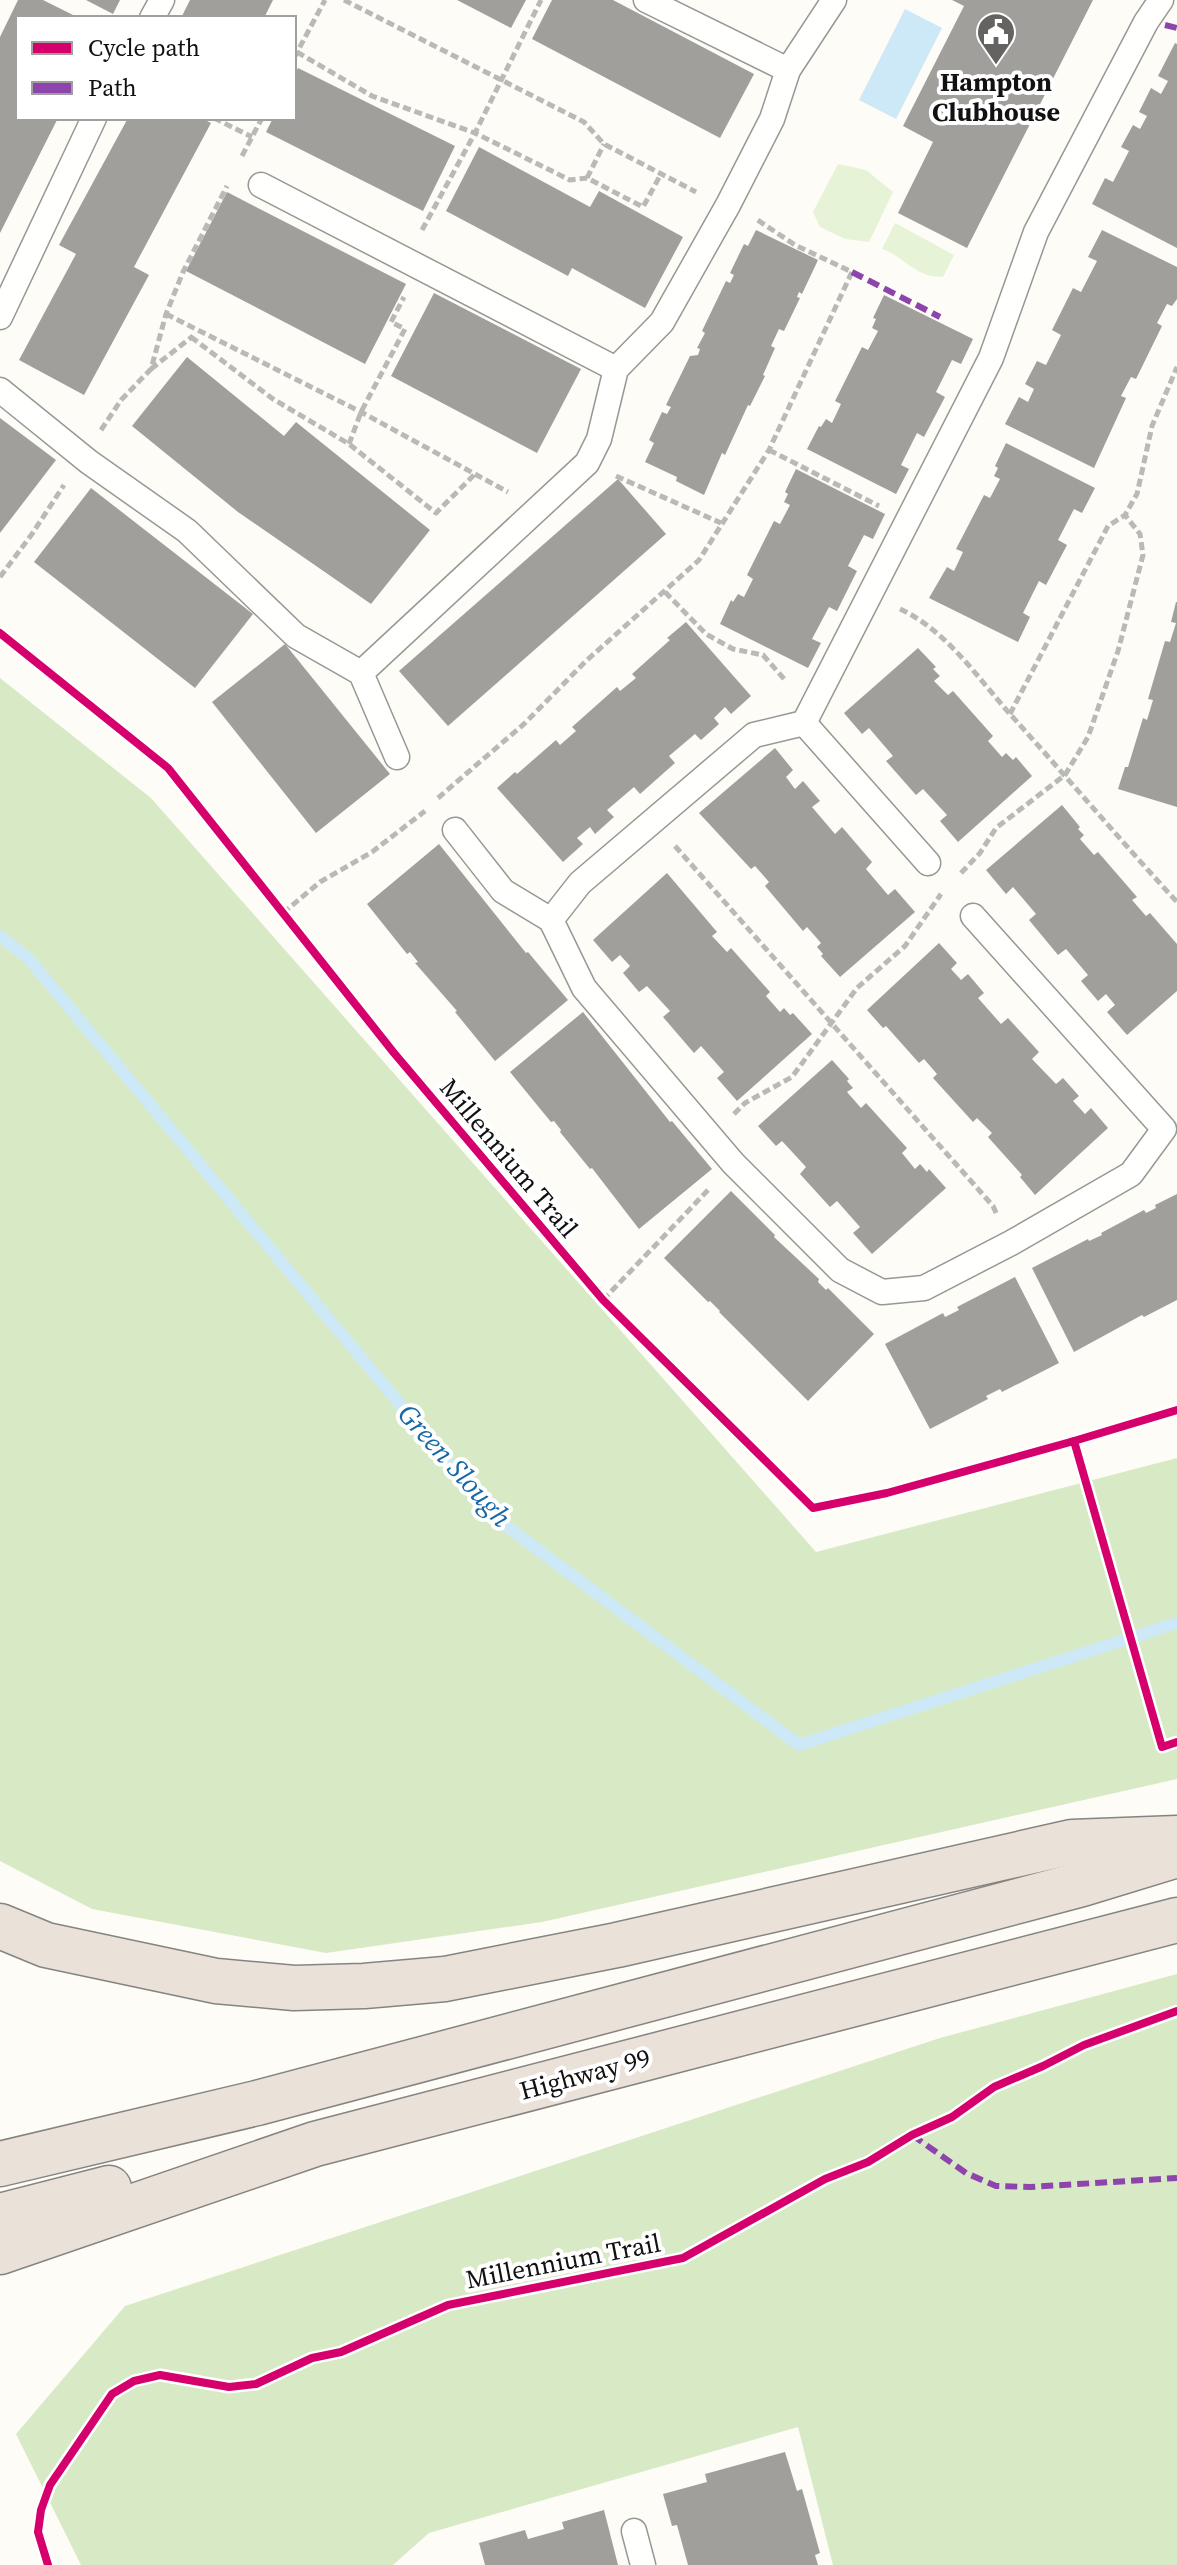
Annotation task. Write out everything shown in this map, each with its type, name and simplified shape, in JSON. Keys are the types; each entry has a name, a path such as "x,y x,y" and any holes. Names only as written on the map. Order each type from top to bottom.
{"highway":[{"path":"0,1926 46,1945 216,1981 294,1988 364,1986 445,1979 617,1945 1072,1842 1177,1838"},
{"path":"0,2164 257,2103 1082,1884 1177,1855"},
{"name":"Highway 99","path":"1,2243 83,2194 315,2144 1177,1920"}],"lane":[{"path":"646,0 788,70"},
{"path":"361,673 587,463 599,439 616,369 662,322 772,119 788,70 834,0"},
{"path":"551,920 580,883 754,735 808,716 991,358 1036,232 1146,22 1161,0"},
{"path":"0,317 93,120"},
{"path":"261,185 616,369"},
{"path":"0,390 82,457 187,531 296,636 361,673 397,757"},
{"path":"808,716 928,863"},
{"path":"455,830 503,891 551,920 584,988 733,1163 840,1270 882,1292 924,1288 1011,1243 1131,1174 1171,1119 973,916"},
{"path":"634,2531 643,2565"}],"path":[{"path":"325,0 296,55 372,96 475,133 570,180 587,178 643,207 661,174"},
{"path":"344,0 584,122 604,144 767,224 795,245 852,272 769,450 699,560 586,661 524,724 437,799"},
{"path":"349,444 361,412 405,329 391,322 412,264 541,0"},
{"path":"218,120 252,137"},
{"path":"238,164 261,120"},
{"path":"587,178 604,144"},
{"path":"151,369 166,314 183,272 231,178"},
{"path":"166,314 361,412 537,507"},
{"path":"0,577 121,400 151,369 191,337 202,334"},
{"path":"191,337 273,399 349,444 436,513 474,475"},
{"path":"1010,714 1108,526 1125,515 1137,494 1152,426 1177,367"},
{"path":"769,450 908,521"},
{"path":"587,463 721,523"},
{"path":"952,883 980,853 996,828 1065,775 1088,737 1118,651 1143,555 1140,534 1125,515"},
{"path":"665,592 706,634 733,649 763,655 808,716"},
{"path":"870,595 906,612 942,637 1177,902"},
{"path":"283,913 320,882 372,852 427,808"},
{"path":"653,821 993,1206 1011,1243"},
{"path":"711,1137 745,1103 792,1077 857,988 905,946 942,893"},
{"path":"274,901 293,925"},
{"path":"603,1300 683,1216"},
{"path":"593,1288 614,1311"}],"green space":[{"path":"838,164 866,170 893,192 869,242 845,239 820,227 813,212"},
{"path":"895,223 954,255 943,277 917,271 882,249"},
{"path":"0,678 151,798 816,1552 1177,1458 1177,1779 542,1922 326,1953 92,1909 0,1861"},
{"path":"1177,1974 1177,2565 833,2565 798,2427 429,2533 393,2565 81,2565 16,2434 125,2306 940,2038"}],"water":[{"path":"905,9 942,28 896,119 859,100"}],"building":[{"path":"18,0 43,0 75,16 16,16 16,120 57,120 0,233 0,37"},
{"path":"86,0 120,0 113,14"},
{"path":"190,0 273,0 265,16 182,16"},
{"path":"457,0 526,0 511,28"},
{"path":"552,0 613,0 754,74 720,138 532,39"},
{"name":"Hampton Clubhouse","path":"952,0 1093,0 967,248 898,213 933,142 903,126 964,6"},
{"path":"1175,43 1177,248 1092,204 1105,178 1113,182 1129,151 1121,147 1133,125 1140,129 1147,116 1139,112 1151,88 1161,94 1168,81 1158,76"},
{"path":"298,68 455,146 423,211 266,132 272,120 296,120"},
{"path":"127,120 205,120 211,123 134,267 149,275 84,395 19,360 76,254 59,245"},
{"path":"479,147 590,207 599,191 683,237 645,308 572,268 568,276 446,211"},
{"path":"227,192 406,284 365,364 186,271"},
{"path":"756,230 818,260 802,294 799,292 797,297 800,298 784,331 779,329 771,346 775,348 765,376 725,455 722,453 704,495 676,481 677,477 645,462 654,443 649,440 662,412 667,414 671,407 666,405 690,356 698,355 700,349 697,348 705,333 702,331 726,281 730,283 734,275 730,273 744,244 748,246"},
{"path":"1102,230 1177,267 1177,299 1172,306 1167,304 1157,323 1162,326 1136,379 1131,377 1121,396 1126,398 1094,468 1005,424 1019,397 1028,402 1034,389 1025,384 1037,361 1046,365 1061,335 1052,330 1073,288 1081,292 1097,261 1088,257"},
{"path":"434,293 581,369 537,453 391,376"},
{"path":"884,295 973,339 961,364 952,360 936,392 945,397 924,437 917,433 901,465 909,469 896,494 807,449 819,426 826,419 832,423 841,404 835,401 862,347 868,350 878,331 872,328 876,319 873,318"},
{"path":"187,357 284,436 296,422 430,530 371,604 238,512 132,426"},
{"path":"0,418 56,460 0,533"},
{"path":"1006,443 1095,488 1082,513 1074,509 1058,540 1067,545 1046,585 1039,581 1023,613 1030,617 1018,642 929,598 947,567 954,571 963,552 956,549 984,495 990,498 1000,479 994,476 998,468 995,466"},
{"path":"796,469 885,514 873,539 864,535 848,566 857,571 837,611 829,607 812,639 821,643 808,668 720,624 731,600 733,602 738,594 744,597 753,579 747,575 774,521 780,524 790,505 784,502 788,494 785,492"},
{"path":"618,479 666,534 448,726 399,671"},
{"path":"91,488 253,614 195,688 34,562"},
{"path":"1176,602 1177,807 1118,789 1143,718 1147,720 1153,700 1148,699 1165,641 1170,642 1176,623 1171,622"},
{"path":"686,622 751,696 731,714 725,707 714,718 719,724 701,740 695,734 669,756 675,763 640,794 634,787 607,810 614,817 595,834 590,827 577,838 583,844 563,862 497,788 556,740 560,745 576,731 572,727 617,687 620,691 636,678 632,674"},
{"path":"285,644 390,774 316,833 212,702"},
{"path":"918,648 936,667 933,669 940,676 934,681 948,695 953,691 993,736 988,741 1002,757 1006,753 1013,760 1016,757 1032,776 958,842 940,821 947,815 923,789 916,795 886,761 893,756 869,728 862,734 844,713"},
{"path":"775,748 793,770 786,777 795,789 803,781 820,801 812,807 835,834 842,827 872,862 866,869 888,895 895,889 915,912 840,977 821,956 823,954 817,947 821,943 807,927 803,931 765,886 769,882 755,866 751,869 699,813"},
{"path":"1062,805 1080,827 1078,829 1084,835 1080,839 1094,855 1098,852 1137,897 1132,900 1146,916 1150,913 1177,944 1177,991 1127,1035 1107,1012 1115,1005 1106,994 1098,1001 1081,981 1088,975 1066,949 1058,955 1029,920 1036,914 1013,887 1006,894 986,870"},
{"path":"439,844 526,953 568,1000 495,1061 415,963 418,962 410,952 407,954 367,904"},
{"path":"667,873 717,932 712,936 727,952 731,948 770,992 766,996 780,1012 784,1008 790,1015 793,1013 812,1034 737,1101 717,1078 724,1072 701,1046 694,1053 663,1017 670,1011 647,986 639,992 623,973 630,966 620,955 612,962 593,940"},
{"path":"939,943 957,963 951,969 961,980 968,974 984,993 978,998 1001,1024 1008,1018 1039,1052 1032,1059 1056,1084 1063,1078 1079,1096 1073,1101 1085,1114 1091,1108 1108,1128 1035,1195 1020,1177 1022,1175 988,1137 992,1133 977,1118 973,1122 933,1078 937,1074 924,1059 919,1063 867,1010"},
{"path":"583,1012 670,1122 712,1169 639,1229 554,1121 551,1122 510,1072"},
{"path":"832,1060 849,1079 847,1081 853,1088 847,1092 861,1108 866,1103 907,1148 902,1153 915,1169 920,1164 927,1172 929,1169 946,1188 872,1254 853,1233 860,1227 837,1201 830,1207 800,1174 806,1167 782,1141 776,1146 758,1126"},
{"path":"731,1191 819,1279 818,1282 826,1290 828,1288 874,1334 808,1401 664,1258"},
{"path":"1177,1194 1177,1300 1074,1352 1032,1268 1102,1235 1144,1210 1146,1213 1156,1208 1155,1205"},
{"path":"1015,1277 1059,1363 1002,1392 1000,1389 986,1396 988,1399 930,1429 885,1344 943,1313 945,1317 959,1310 957,1307"},
{"path":"785,2452 797,2491 802,2489 820,2553 815,2555 818,2565 688,2565 677,2525 672,2526 663,2494 707,2482 705,2474"},
{"path":"604,2510 618,2565 485,2565 479,2543 525,2530 528,2539 564,2529 562,2522"}],"waterway":[{"name":"Green Slough","path":"0,936 28,958 493,1516 799,1745 1177,1623"}],"marked path":[{"path":"1165,25 1177,28"},
{"path":"852,272 940,317"},
{"path":"912,2135 966,2173 996,2186 1030,2187 1177,2178"}],"cycle path":[{"name":"Millennium Trail","path":"0,633 168,768 394,1053 603,1300 813,1508 887,1493 1074,1441 1162,1747 1177,1742"},
{"path":"1074,1441 1177,1410"},
{"name":"Millennium Trail","path":"48,2565 38,2532 41,2510 50,2485 112,2394 134,2381 160,2375 229,2387 256,2384 312,2358 341,2352 448,2305 683,2258 825,2179 868,2162 912,2135 952,2117 994,2087 1084,2045 1177,2011"}],"place":[{"name":"Hampton Clubhouse","path":"996,66"}]}
